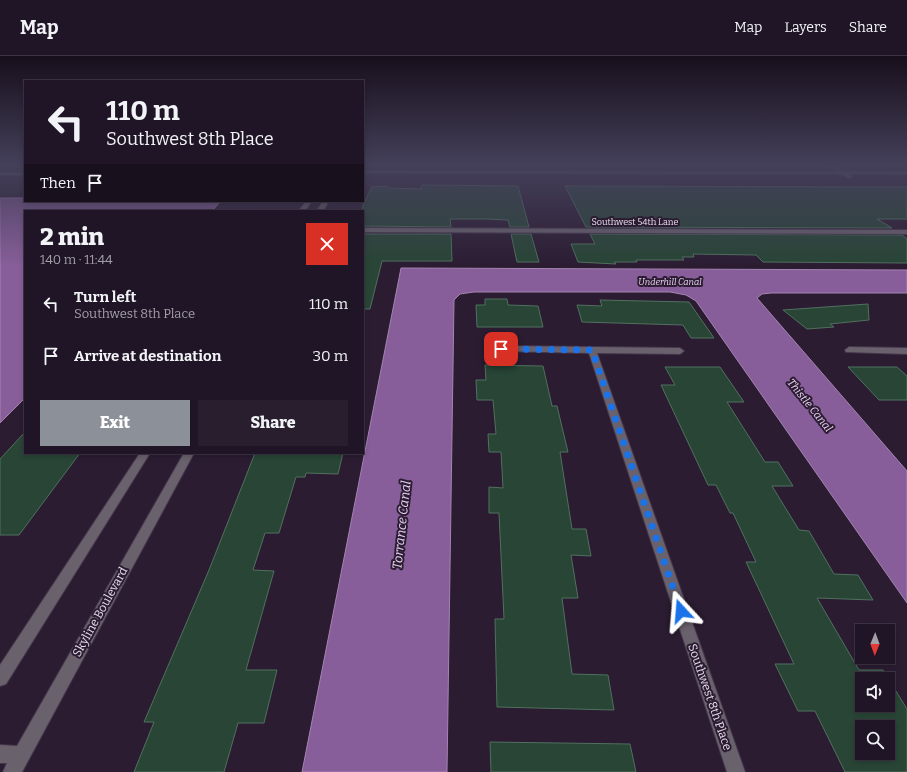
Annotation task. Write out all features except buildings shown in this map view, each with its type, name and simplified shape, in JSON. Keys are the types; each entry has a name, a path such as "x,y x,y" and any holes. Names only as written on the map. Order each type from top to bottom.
{"street":[{"name":"Southwest 54th Lane","path":"364,230 907,232"},
{"path":"501,349 680,351"},
{"name":"Southwest 8th Place","path":"592,350 736,772"},
{"path":"849,350 907,350"},
{"path":"0,679 144,454"},
{"name":"Skyline Boulevard","path":"12,772 188,454"},
{"path":"0,754 21,755"}],"water":[{"path":"0,199 24,199 24,202 219,203 213,210 24,210 24,399 0,423"},
{"path":"401,268 907,270 907,293 771,293 762,294 757,298 907,471 907,603 696,301 686,295 670,292 474,292 460,294 454,300 447,772 302,772"}],"route":[{"path":"501,349 592,350 681,611"}],"water label":[{"name":"Underhill Canal","path":"670,282"},
{"name":"Thistle Canal","path":"810,405"},
{"name":"Torrance Canal","path":"401,525"}]}
